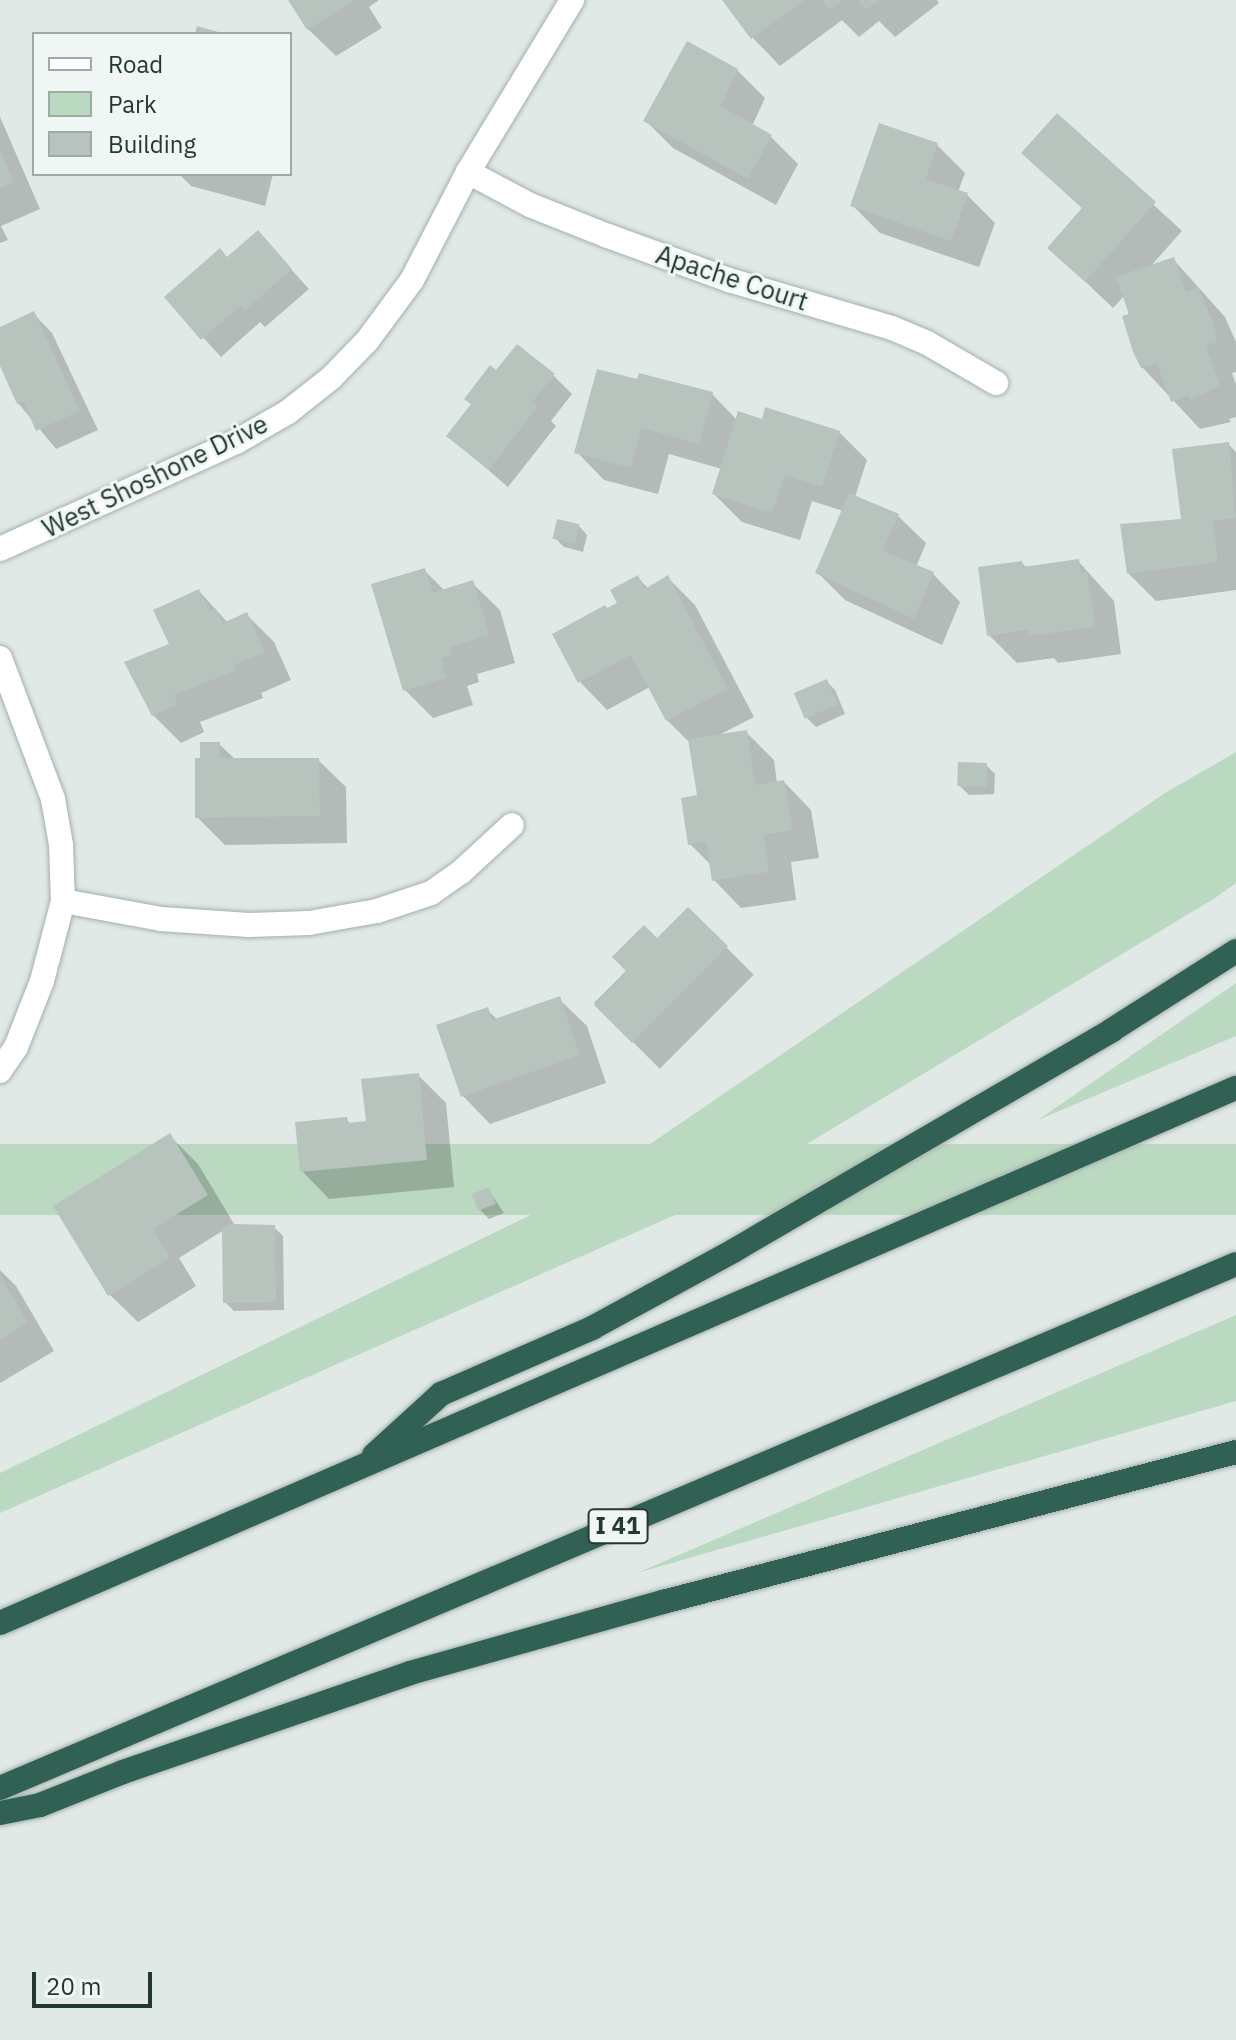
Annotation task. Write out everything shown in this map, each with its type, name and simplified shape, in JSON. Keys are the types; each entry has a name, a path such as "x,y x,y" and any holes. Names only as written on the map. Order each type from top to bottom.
{"highway":[{"path":"357,1470 441,1394 592,1328 733,1251 1112,1030 1236,951"},
{"path":"0,1623 1236,1088"},
{"name":"I 41","path":"0,1788 1236,1264"},
{"path":"0,1813 40,1805 123,1772 410,1673 679,1597 1236,1452"}],"street":[{"name":"West Shoshone Drive","path":"0,549 236,442 288,412 331,378 367,341 412,280 468,172 572,0"},
{"name":"Apache Court","path":"468,172 530,205 621,241 729,280 892,328 927,343 996,383"},
{"path":"0,658 53,799 61,845 63,901 42,981 16,1047 0,1071"},
{"path":"63,901 161,919 249,925 309,923 377,911 431,893 461,872 512,825"}],"green space":[{"path":"1236,752 1236,883 1215,898 727,1192 0,1513 0,1473 584,1189 1165,793"},
{"path":"1236,983 1236,1036 1038,1120"},
{"path":"0,1144 1236,1144 1236,1215 0,1215"},
{"path":"1236,1315 1236,1401 637,1573"}],"building":[{"path":"288,0 355,0 307,30"},
{"path":"722,0 805,0 751,39"},
{"path":"822,0 843,0 830,10"},
{"path":"858,0 880,0 866,10"},
{"path":"197,26 218,32 196,32"},
{"path":"687,41 738,69 721,106 772,135 748,179 643,121"},
{"path":"1057,113 1156,202 1085,282 1047,248 1082,208 1021,153"},
{"path":"879,123 938,143 926,179 968,193 951,241 850,206"},
{"path":"0,150 14,182 0,188"},
{"path":"258,230 292,269 245,310 241,305 201,340 164,297 220,248 227,257"},
{"path":"1174,257 1186,292 1198,287 1213,322 1217,342 1206,345 1220,386 1190,400 1189,396 1171,402 1157,363 1141,368 1133,352 1122,316 1129,314 1116,277"},
{"path":"34,311 80,411 36,431 23,401 17,404 0,366 0,327"},
{"path":"517,344 555,374 532,402 538,406 489,470 446,436 471,404 464,399 490,365 496,370"},
{"path":"597,369 637,379 639,373 713,392 699,444 641,428 631,468 574,453"},
{"path":"765,407 840,431 822,487 785,475 772,513 712,494 738,411 762,419"},
{"path":"1229,442 1236,518 1213,521 1218,562 1127,574 1120,524 1181,519 1172,449"},
{"path":"849,493 899,514 883,551 934,572 914,619 815,573"},
{"path":"557,519 579,524 575,544 553,538"},
{"path":"1079,559 1081,572 1087,571 1095,627 1029,636 1028,630 987,636 978,567 1022,561 1023,567"},
{"path":"425,568 432,593 473,580 489,635 450,647 452,655 441,658 446,678 403,691 371,584"},
{"path":"638,575 645,589 668,575 728,689 666,721 631,655 578,683 552,634 605,605 607,608 617,603 610,590"},
{"path":"199,589 209,611 216,609 223,623 247,612 265,652 234,665 237,670 174,695 178,704 152,716 124,662 169,644 153,610"},
{"path":"827,679 838,705 805,719 794,693"},
{"path":"747,730 755,785 784,780 792,830 764,835 769,872 712,881 706,842 688,845 681,798 697,795 688,739"},
{"path":"200,742 220,742 220,758 319,758 320,816 195,818 195,758 200,758"},
{"path":"958,762 987,763 986,787 957,786"},
{"path":"688,907 728,946 632,1043 594,1005 627,972 612,957 644,925 657,938"},
{"path":"560,996 580,1055 461,1097 436,1025 488,1007 492,1020"},
{"path":"419,1073 427,1160 300,1172 295,1122 347,1117 348,1123 366,1121 361,1079"},
{"path":"170,1133 208,1195 153,1229 170,1258 108,1296 53,1206"},
{"path":"489,1187 496,1204 478,1211 471,1194"},
{"path":"231,1224 275,1225 276,1302 223,1303 222,1227"},
{"path":"0,1275 28,1323 0,1340"}]}
